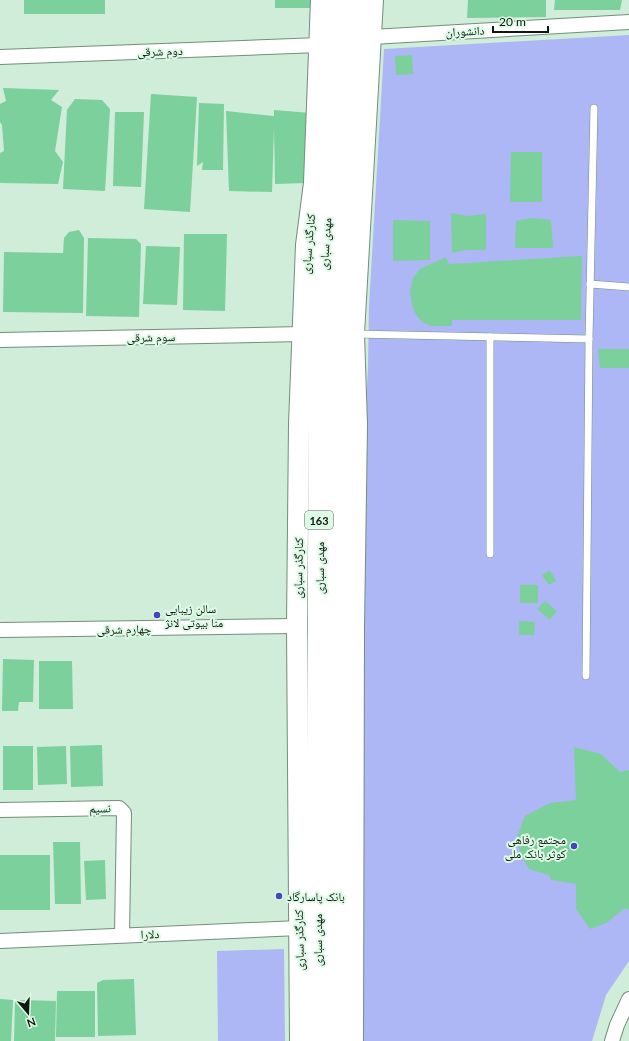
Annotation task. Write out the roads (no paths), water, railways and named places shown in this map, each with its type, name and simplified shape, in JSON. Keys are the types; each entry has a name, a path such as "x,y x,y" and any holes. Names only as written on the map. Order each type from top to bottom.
{"main road":[{"name":"کنارگذر سباری","path":"300,1041 297,626 300,424 306,245 314,183 321,0"},
{"name":"مهدی سباری","path":"317,1041 320,333 339,0"},
{"name":"مهدی سباری","path":"333,1041 336,332 355,0"},
{"path":"353,1041 354,642 357,425 354,334 373,0"}],"street":[{"name":"دانشوران","path":"372,37 629,22"},
{"name":"دوم شرقی","path":"0,57 320,45"},
{"name":"سوم شرقی","path":"0,340 303,334"},
{"name":"چهارم شرقی","path":"0,630 297,626"},
{"name":"نسیم","path":"0,810 119,808 124,813 122,935"},
{"name":"دلارا","path":"0,941 299,928"},
{"path":"612,1041 617,1025 629,999"}],"lane":[{"path":"586,676 589,338 594,108"},
{"path":"590,284 629,287"},
{"path":"354,334 589,338"},
{"path":"490,336 490,554"}],"place":[{"name":"سالن زیبایی منا بیوتی لانژ","path":"157,615"},
{"name":"مجتمع رفاهی کوثر بانک ملی","path":"574,846"},
{"name":"بانک پاسارگاد","path":"279,896"}]}
